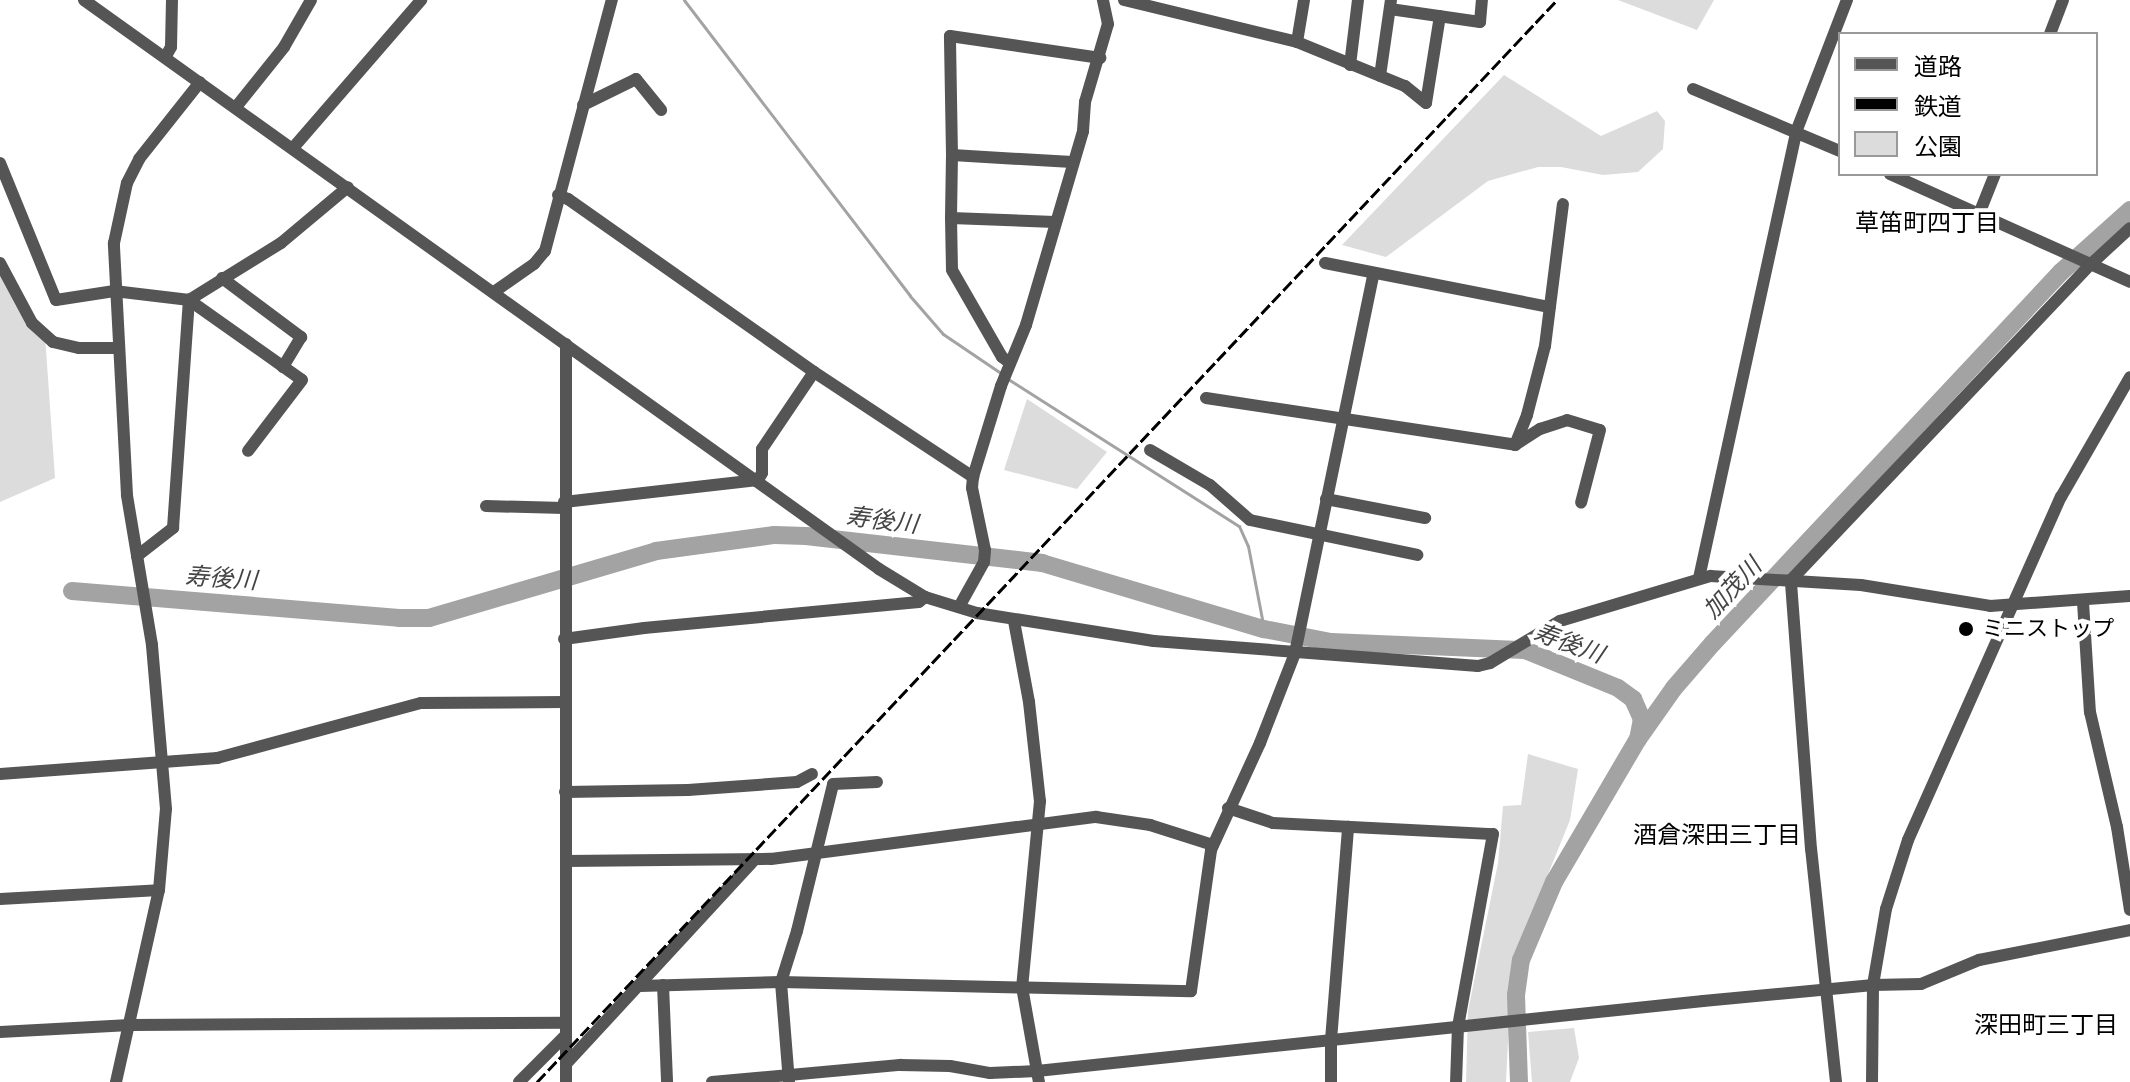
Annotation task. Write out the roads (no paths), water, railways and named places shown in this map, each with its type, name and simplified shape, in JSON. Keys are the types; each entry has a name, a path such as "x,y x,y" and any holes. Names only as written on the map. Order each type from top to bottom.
{"street":[{"path":"84,0 853,551 925,597 959,607 1014,621 1154,641 1296,649 1478,666 1500,657 1560,621 1699,578 1861,585 1990,606 2083,602 2130,596"},
{"path":"166,56 171,47 172,0"},
{"path":"236,107 284,47 311,0"},
{"path":"293,148 421,0"},
{"path":"494,292 534,264 545,251 612,0"},
{"path":"959,607 984,556 973,477 1003,381 1026,325 1072,162 1108,24 1103,0"},
{"path":"1124,0 1297,42 1405,86 1426,103 1440,16"},
{"path":"1297,42 1304,0"},
{"path":"1350,65 1358,0"},
{"path":"1380,76 1391,4 1480,22 1482,0"},
{"path":"1699,578 1713,499 1796,132 1847,0"},
{"path":"2051,32 2063,0"},
{"path":"1009,366 952,270 950,36 1100,58"},
{"path":"583,105 636,79 661,110"},
{"path":"116,1082 159,890 166,809 164,761 144,595 127,495 114,291 114,243 127,183 159,131 200,82"},
{"path":"1693,89 1838,150"},
{"path":"952,155 1072,162"},
{"path":"0,163 56,300 114,291 189,300 302,380 248,451"},
{"path":"1894,176 2130,282"},
{"path":"1979,214 1994,176"},
{"path":"189,300 281,243 348,187"},
{"path":"558,195 814,372 973,477"},
{"path":"1515,445 1541,360 1563,204"},
{"path":"951,218 1055,222"},
{"path":"1836,1082 1787,580 2086,263 2130,228"},
{"path":"0,263 32,323 53,342 79,348 117,348"},
{"path":"1325,263 1550,307"},
{"path":"640,986 781,982 1191,991 1213,845 1260,743 1296,649 1374,273"},
{"path":"222,278 301,337 283,367"},
{"path":"137,556 173,528 189,300"},
{"path":"566,344 566,1082"},
{"path":"758,480 762,473 762,449 814,372"},
{"path":"1872,1082 1873,985 1886,909 1908,840 2067,485 2130,377"},
{"path":"1206,398 1515,445 1540,429 1567,420 1600,430 1581,503"},
{"path":"1150,450 1210,485 1250,520 1417,555"},
{"path":"486,506 564,505 758,480"},
{"path":"1326,499 1425,518"},
{"path":"564,639 644,628 906,603 925,597"},
{"path":"2083,602 2090,712 2124,825 2130,910"},
{"path":"1014,621 1029,702 1040,823 1022,987 1038,1076"},
{"path":"0,774 217,758 405,705 479,700 564,702"},
{"path":"565,792 688,790 797,782 812,774"},
{"path":"789,1079 781,982 818,854 833,784 877,782"},
{"path":"1228,808 1273,823 1493,834 1458,1026 1456,1082"},
{"path":"566,861 754,860 1096,817 1150,825 1213,845"},
{"path":"1331,1082 1331,1040 1348,827"},
{"path":"566,1064 754,860"},
{"path":"0,899 159,890"},
{"path":"712,1082 789,1079 900,1065 950,1066 990,1073 1038,1076 1482,1023 1825,989 1921,984 1979,960 2130,930"},
{"path":"663,985 667,1082"},
{"path":"0,1032 130,1025 566,1029"},
{"path":"519,1082 566,1029"}],"waterway":[{"path":"684,0 910,296 943,334 1002,374"},
{"name":"加茂川","path":"1519,1082 1516,995 1521,960 1554,882 1638,739 1674,688 1713,643 2061,272 2130,210"},
{"path":"1008,379 1239,526 1248,546 1264,629"},
{"name":"寿後川","path":"72,591 429,618 656,551 775,535 806,536 1042,563 1264,629 1331,642 1525,650 1618,688 1633,699 1642,719 1638,739"}],"railway":[{"path":"537,1082 1557,0"}],"place":[{"name":"ミニストップ","path":"1966,629"}],"district":[{"name":"草笛町四丁目","path":"1927,223"},
{"name":"酒倉深田三丁目","path":"1717,835"},
{"name":"深田町三丁目","path":"2046,1025"}]}
